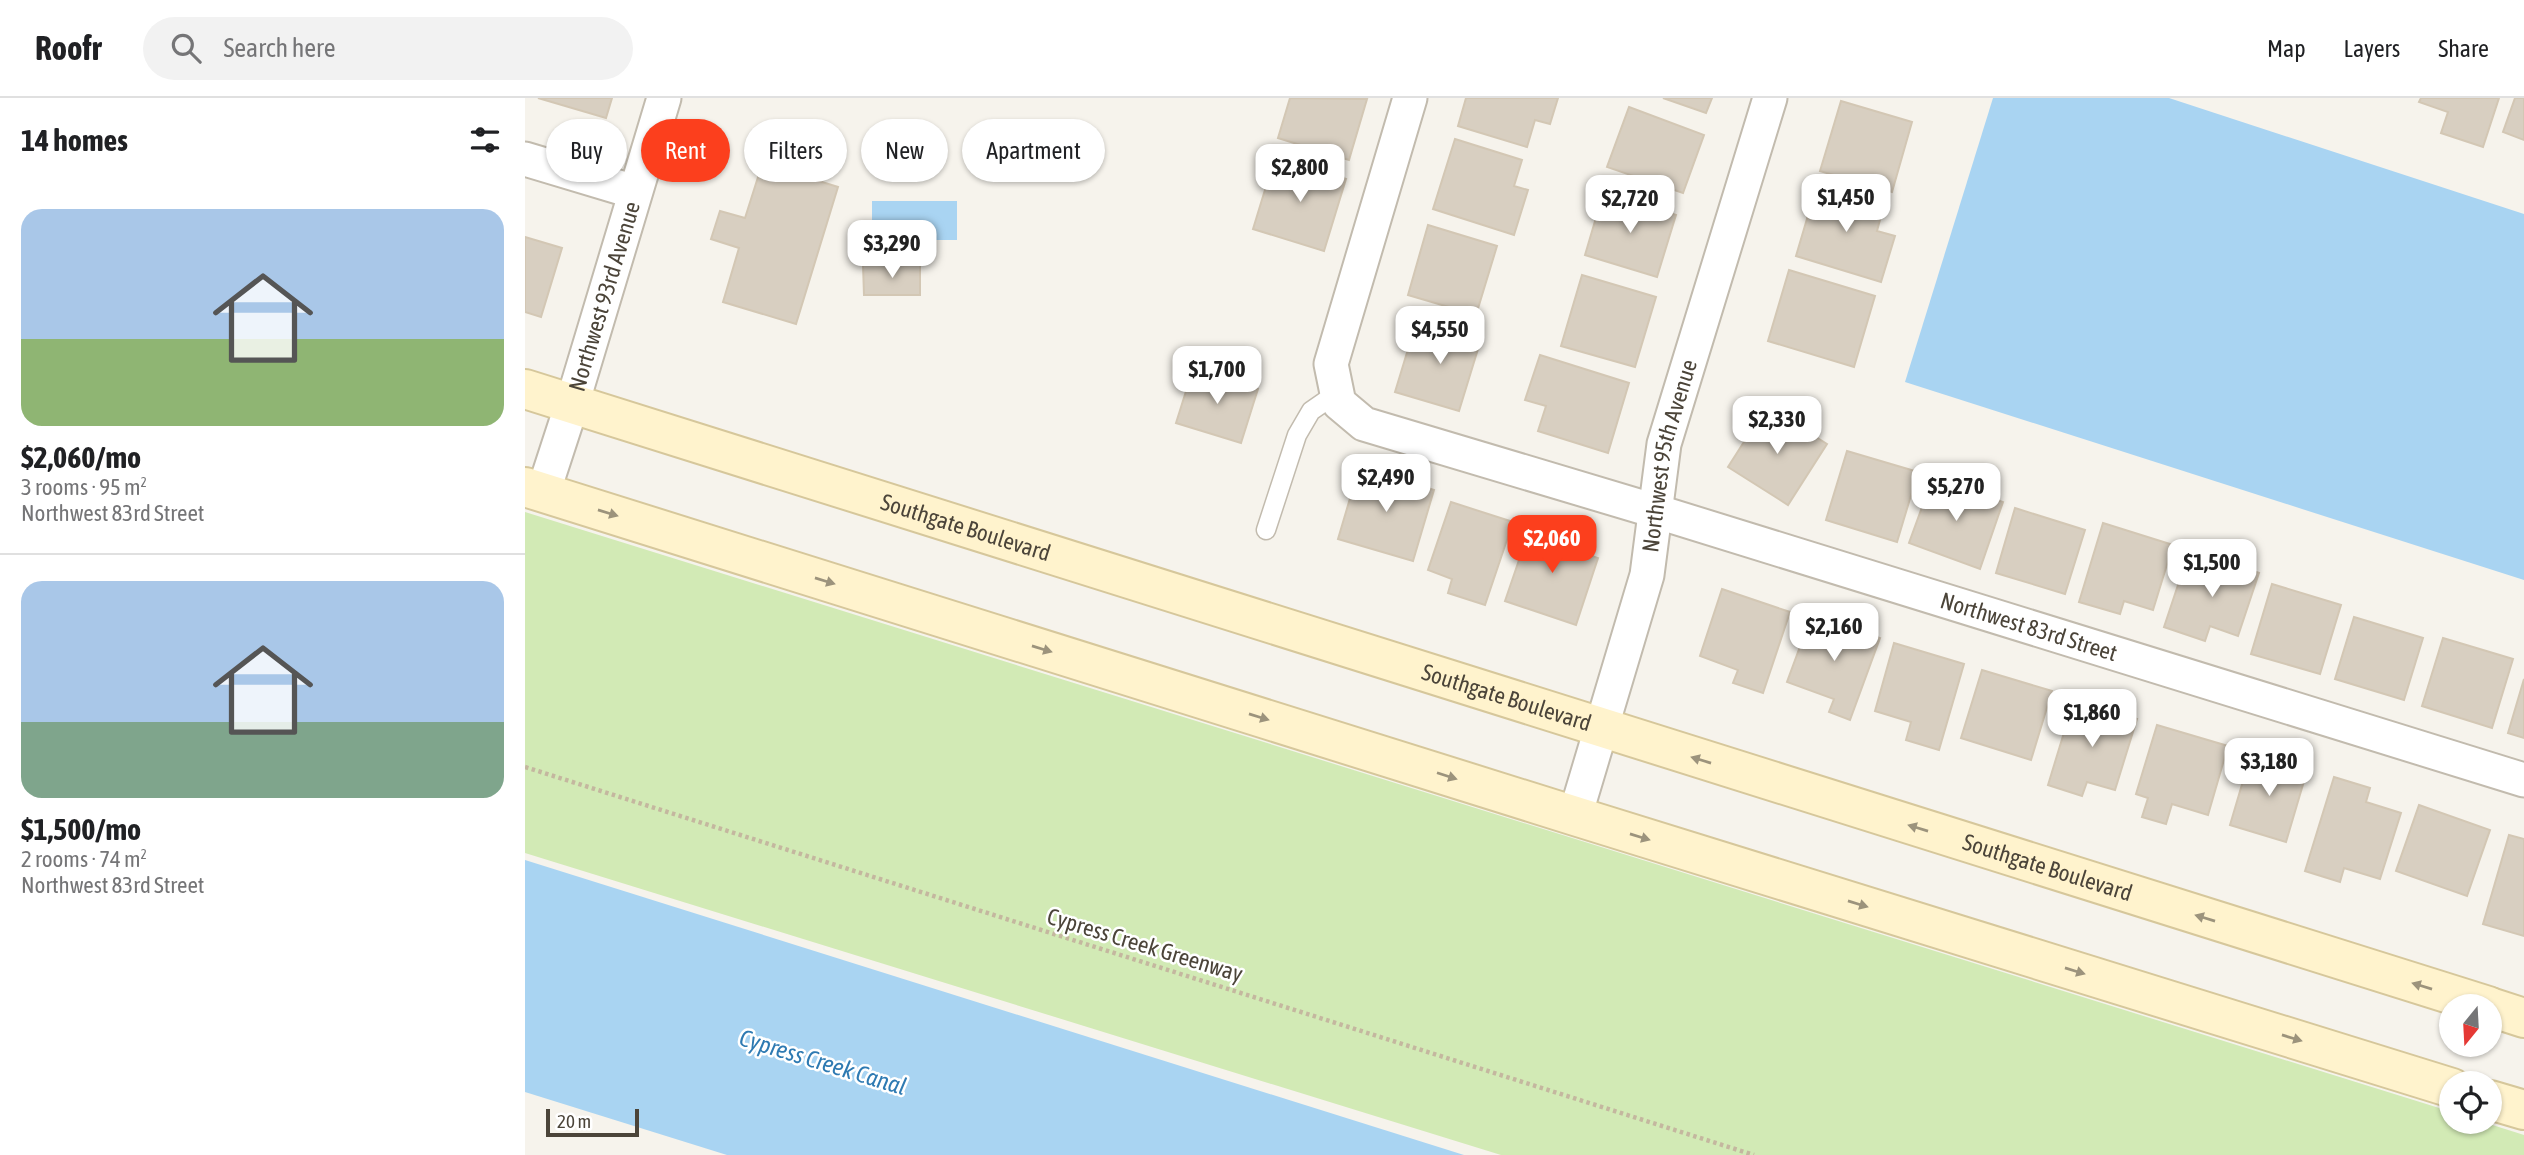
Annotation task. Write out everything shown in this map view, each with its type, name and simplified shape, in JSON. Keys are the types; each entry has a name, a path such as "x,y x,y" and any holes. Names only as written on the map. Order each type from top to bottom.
{"main road":[{"name":"Southgate Boulevard","path":"525,389 2448,994"},
{"path":"534,490 2439,1084"},
{"name":"Southgate Boulevard","path":"2503,1011 2524,1018"},
{"path":"2502,1104 2524,1110"}],"street":[{"name":"Northwest 93rd Avenue","path":"534,490 572,404 664,98"},
{"path":"1338,398 1331,364 1410,98"},
{"name":"Northwest 95th Avenue","path":"1575,816 1647,575 1664,444 1770,98"},
{"path":"525,159 635,192"},
{"name":"Northwest 83rd Street","path":"1338,398 1364,424 1655,511 2524,780"}],"lane":[{"path":"1266,530 1297,436 1311,411 1338,398"}],"path":[{"name":"Cypress Creek Greenway","path":"525,767 1754,1155"}],"green space":[{"path":"525,512 2439,1108 2439,1134 2502,1134 2502,1128 2524,1135 2524,1155 1501,1155 525,853"}],"water":[{"path":"1993,98 2169,98 2524,214 2524,580 1905,382"},
{"path":"872,201 957,201 957,240 872,240"},
{"name":"Cypress Creek Canal","path":"525,860 1464,1155 727,1155 525,1092"}],"building":[{"path":"538,98 612,98 606,118"},
{"path":"1290,98 1367,99 1349,160 1278,138"},
{"path":"1466,98 1558,98 1550,124 1535,120 1527,147 1458,126"},
{"path":"1663,98 1712,98 1706,113"},
{"path":"2421,98 2499,98 2483,147 2441,133 2448,112 2419,102"},
{"path":"2515,98 2524,98 2524,140 2503,132"},
{"path":"1841,101 1912,122 1892,192 1820,171"},
{"path":"1629,107 1704,135 1683,193 1607,167"},
{"path":"1455,139 1522,160 1514,186 1528,190 1514,235 1433,209"},
{"path":"1275,157 1346,179 1324,251 1253,229"},
{"path":"756,182 822,182 838,187 796,324 723,302 739,248 711,239 720,211 745,218"},
{"path":"1817,185 1884,205 1877,231 1895,236 1881,282 1796,256"},
{"path":"1603,194 1676,215 1657,277 1585,255"},
{"path":"1428,225 1497,246 1476,315 1408,295"},
{"path":"525,237 562,248 541,317 525,312"},
{"path":"863,265 920,265 920,295 864,295"},
{"path":"1789,270 1875,296 1854,367 1768,341"},
{"path":"1582,275 1656,297 1635,367 1561,346"},
{"path":"1428,320 1482,336 1459,411 1395,392 1409,346 1419,349"},
{"path":"1540,355 1629,383 1608,453 1538,431 1546,406 1525,400"},
{"path":"1193,369 1258,389 1241,443 1176,423"},
{"path":"1767,406 1827,444 1788,505 1728,467"},
{"path":"1847,451 1918,472 1897,542 1826,520"},
{"path":"1359,468 1434,490 1413,561 1338,539"},
{"path":"1933,477 2003,502 1980,569 1909,543"},
{"path":"1451,502 1513,522 1485,605 1448,593 1452,579 1428,570"},
{"path":"2015,508 2085,530 2065,594 1996,573"},
{"path":"1532,522 1573,536 1569,548 1598,558 1576,625 1505,601"},
{"path":"2103,523 2173,545 2153,610 2124,601 2120,614 2079,602"},
{"path":"2206,555 2259,573 2238,636 2210,626 2205,641 2164,627 2184,567 2200,573"},
{"path":"2272,584 2341,605 2320,674 2251,654"},
{"path":"1722,589 1790,612 1763,693 1733,683 1738,670 1700,656"},
{"path":"1812,614 1880,638 1850,720 1829,712 1834,699 1787,682"},
{"path":"2354,617 2423,638 2404,700 2335,679"},
{"path":"2443,638 2513,659 2492,728 2422,706"},
{"path":"1894,643 1964,664 1939,750 1906,740 1911,722 1875,711"},
{"path":"1982,670 2052,691 2031,760 1961,738"},
{"path":"2524,679 2524,738 2508,733"},
{"path":"2074,700 2137,719 2115,790 2087,782 2082,796 2048,785"},
{"path":"2157,725 2228,746 2208,815 2172,804 2166,824 2142,817 2148,798 2136,794"},
{"path":"2251,754 2307,771 2286,842 2230,825"},
{"path":"2334,777 2370,788 2366,802 2401,813 2380,879 2344,868 2340,882 2305,871"},
{"path":"2419,805 2490,830 2467,896 2396,871"},
{"path":"2509,835 2524,839 2524,936 2483,924"}]}
